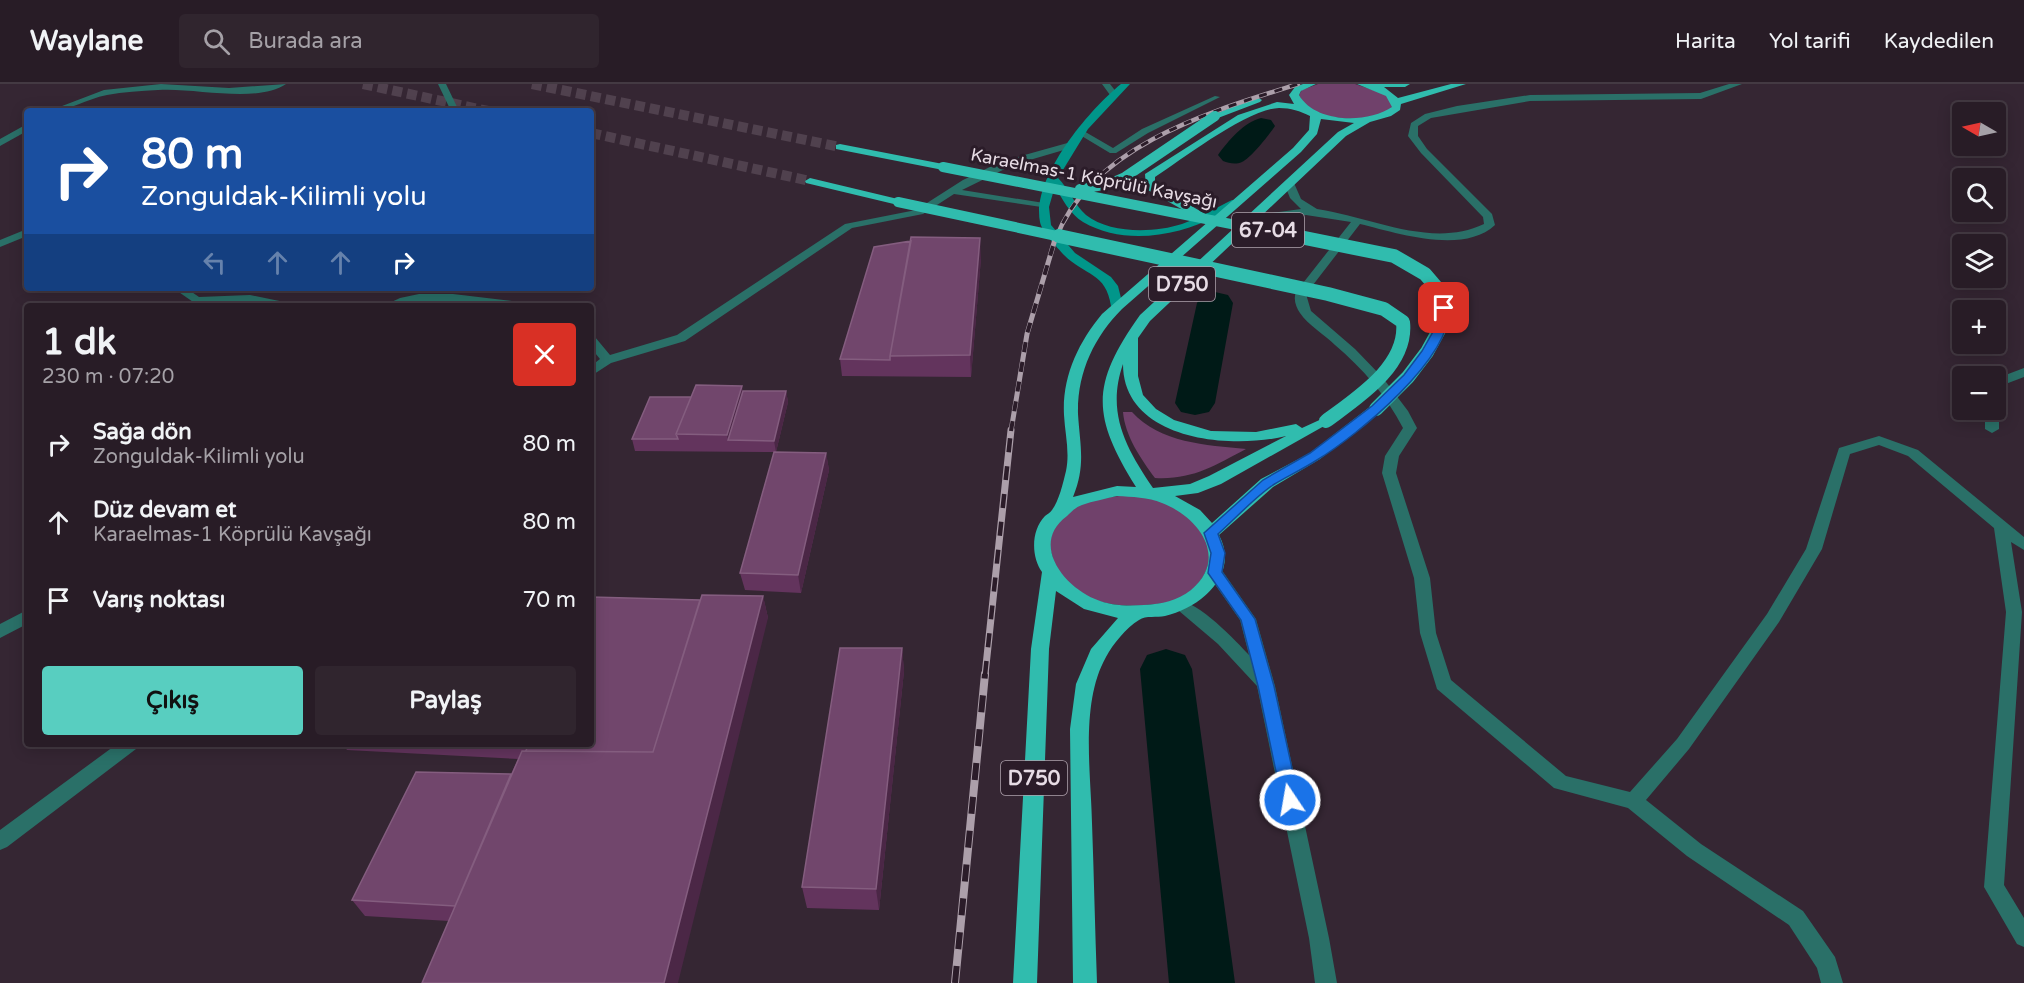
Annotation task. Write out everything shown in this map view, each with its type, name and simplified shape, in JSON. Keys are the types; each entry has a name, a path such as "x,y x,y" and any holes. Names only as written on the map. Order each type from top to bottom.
{"highway":[{"path":"1067,191 1101,186 1124,178 1197,126 1215,116 1233,108 1311,84"},
{"path":"1365,84 1406,84"},
{"path":"1365,84 1380,89 1396,102"},
{"name":"D750","path":"1149,494 1119,444 1109,416 1107,392 1119,356 1131,336 1145,318 1342,134 1366,121 1392,114 1397,108 1396,102 1461,84"},
{"path":"1298,89 1294,95 1296,102 1303,108"},
{"path":"1203,217 1150,188 1149,176 1240,117 1277,105 1303,108"},
{"name":"D750","path":"1303,108 1315,114 1348,121 1366,121"},
{"name":"D750","path":"1025,983 1040,649 1049,574 1044,562 1042,540 1051,519 1060,510 1071,482 1075,459 1071,408 1076,372 1089,340 1106,316 1297,150 1315,130 1318,122 1315,114"},
{"name":"Karaelmas-1 Köprülü Kavşağı","path":"840,147 1394,256 1425,274 1443,294 1444,321 1415,369 1376,409 1315,456 1267,483 1211,533"},
{"name":"67-04","path":"810,181 1328,294 1384,309 1403,322 1405,338 1393,362 1360,395 1326,421 1215,480 1192,489 1149,494"},
{"name":"67-04","path":"1131,336 1131,377 1135,395 1150,411 1176,425 1206,435 1249,438 1280,434 1326,421"},
{"path":"1049,574 1058,584 1084,602 1109,610 1135,613 1166,610 1180,605 1202,591 1215,573 1218,553 1211,533 1192,512 1165,498 1133,491 1100,493 1060,510"},
{"name":"D750","path":"1085,983 1080,729 1086,684 1098,654 1115,631 1135,613"}],"main road":[{"path":"1117,306 1116,293 1110,281 1072,256 1045,224 1044,206 1054,176 1079,132 1113,93 1126,84"},
{"path":"1054,176 1063,194 1086,219 1125,231 1174,229 1189,225 1236,202"}],"street":[{"path":"61,108 104,93 161,87 229,91 262,89 282,84"},
{"path":"442,84 454,108"},
{"path":"1106,84 1113,93"},
{"path":"1289,183 1298,204 1314,212 1448,237 1468,236 1490,225 1488,216 1424,151 1413,136 1414,125 1428,116 1457,109 1530,98 1701,96 1738,84"},
{"path":"0,143 24,129"},
{"path":"594,370 607,360 681,338 849,226 918,212 992,168 1030,154 1071,145"},
{"path":"952,191 1044,206"},
{"path":"1249,220 1314,212"},
{"path":"1357,221 1300,294 1301,302 1306,313 1364,364 1405,416 1410,428 1392,456 1389,473 1422,578 1428,633 1443,684 1561,782 1634,801 1694,850 1796,918 1827,964 1832,983"},
{"path":"0,244 24,233"},
{"path":"183,291 196,301 250,298 275,303"},
{"path":"395,303 424,296 491,303"},
{"path":"594,344 607,360"},
{"path":"2006,379 2024,372"},
{"path":"1992,420 1992,429"},
{"path":"1634,801 1683,744 1773,618 1814,549 1844,451 1879,440 1913,453 2024,545"},
{"path":"2001,528 2014,612 1994,887 2024,937"},
{"path":"1215,573 1248,619 1266,686 1319,938 1326,983"},
{"path":"1180,605 1203,619 1227,640 1266,686"},
{"path":"0,632 24,618"},
{"path":"0,841 126,747"}],"lane":[{"path":"1079,132 1113,151 1145,131 1217,97"}],"shaded area":[{"path":"1318,84 1355,84 1388,95 1393,107 1375,116 1350,119 1315,112 1307,107 1299,95 1302,90"},
{"path":"1123,412 1132,412 1156,430 1184,441 1246,449 1202,471 1180,477 1155,478 1130,438"},
{"path":"1134,495 1173,506 1196,524 1208,546 1209,559 1206,571 1188,593 1167,602 1134,606 1110,604 1085,597 1065,584 1056,571 1048,542 1051,527 1069,510 1082,504 1109,497"}],"building":[{"path":"911,237 980,238 970,355 890,356"},
{"path":"911,241 890,360 840,359 874,247"},
{"path":"696,385 742,386 727,435 676,434"},
{"path":"743,391 786,391 774,441 728,440"},
{"path":"650,397 691,397 676,434 678,439 632,439"},
{"path":"774,452 826,453 798,575 740,573"},
{"path":"702,595 763,596 664,983 422,983 522,751 653,752"},
{"path":"594,597 700,600 653,752 526,751 527,747 594,747"},
{"path":"840,648 902,648 876,889 802,887"},
{"path":"416,772 511,774 455,906 352,900"}],"waterway":[{"path":"1233,155 1261,126"},
{"path":"1195,403 1215,303"},
{"path":"1166,669 1202,983"}],"tunnel":[{"path":"363,84 474,108"},
{"path":"532,84 840,147"},
{"path":"594,134 810,181"}],"railway":[{"path":"1056,238 1073,206 1097,178 1126,156 1158,136 1193,120 1298,84"},
{"path":"1011,431 1027,334 1056,236"},
{"path":"985,675 1011,430"},
{"path":"955,983 985,674"}],"route":[{"path":"1290,800 1266,686 1248,619 1215,573 1218,553 1211,533 1267,483 1315,456 1376,409 1408,377 1427,352 1444,321 1444,308"}]}
